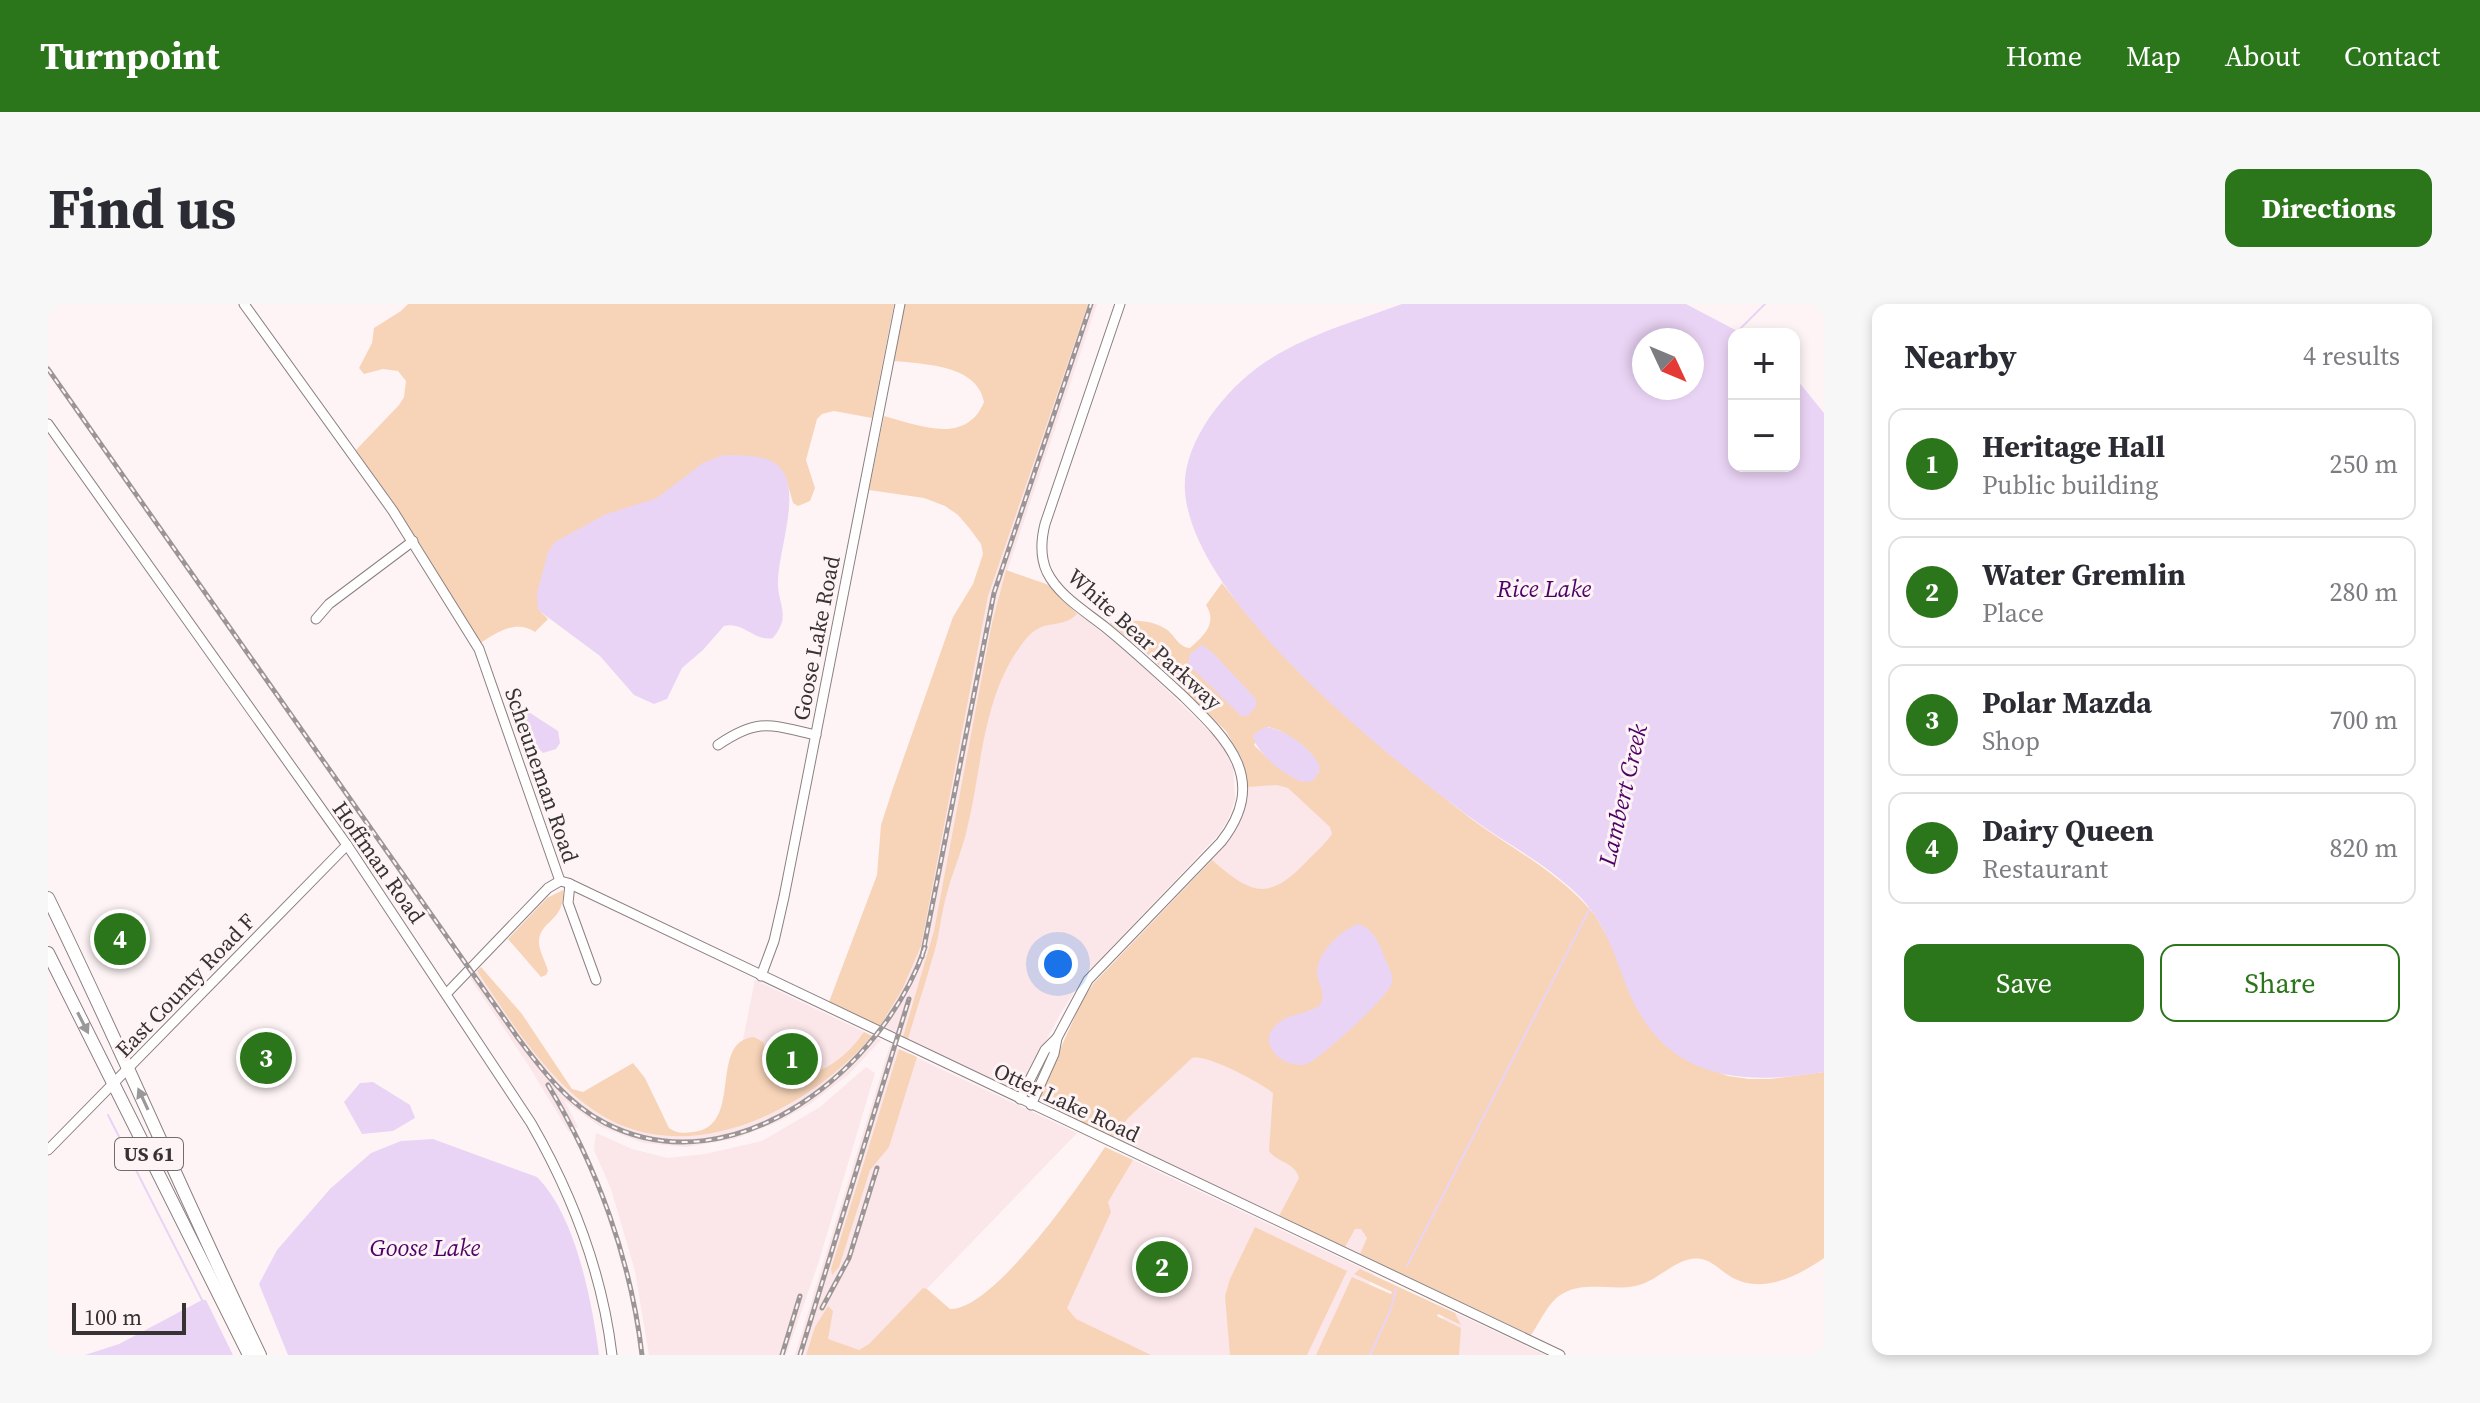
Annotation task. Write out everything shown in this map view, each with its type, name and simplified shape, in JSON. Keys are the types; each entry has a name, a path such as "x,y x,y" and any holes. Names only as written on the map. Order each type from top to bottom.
{"main road":[{"name":"US 61","path":"48,898 260,1355"},
{"name":"US 61","path":"48,953 249,1355"}],"street":[{"name":"Scheuneman Road","path":"244,304 413,541 479,649 560,881 548,888 447,993"},
{"name":"Goose Lake Road","path":"761,976 779,918 900,304"},
{"name":"White Bear Parkway","path":"1020,1099 1045,1050 1057,1038 1088,980 1221,842 1233,824 1241,798 1238,762 1221,734 1141,656 1065,595 1047,572 1043,560 1045,524 1120,304"},
{"name":"Hoffman Road","path":"48,424 347,845 531,1123 566,1188 591,1254 612,1355"},
{"path":"316,619 329,604 413,541"},
{"path":"718,745 736,732 759,724 816,735"},
{"name":"East County Road F","path":"48,1150 52,1138 114,1083 347,845"},
{"name":"Otter Lake Road","path":"560,881 1560,1355"},
{"path":"570,884 568,903 596,980"},
{"name":"White Bear Parkway","path":"1031,1105 1054,1054 1057,1038"}],"shaded area":[{"path":"408,304 894,304 872,418 834,411 817,419 806,460 815,488 810,501 798,506 793,503 787,482 538,609 548,619 535,632 513,627 479,644 422,547 356,450 404,397 406,381 398,371 383,369 364,374 359,368 372,343 374,328"},
{"path":"905,304 1088,304 988,596 921,946 902,990 880,1026 829,1002 877,875 881,825 892,791 953,617 973,584 983,554 981,544 970,529 945,506 924,498 869,490 884,416 926,427 953,428 966,424 976,416 984,402 972,380 961,374 934,366 894,361"},
{"path":"1086,304 1097,304 999,595 1049,585 1067,605 1133,657 1222,744 1233,768 1235,799 1228,820 1218,835 1086,974 1023,1083 1014,1089 879,1026 892,1007 991,584"},
{"path":"1006,570 1049,585 1077,614 1032,633 1011,661 1000,683 986,730 965,837 908,1039 903,1037 934,931 992,623"},
{"path":"1222,583 1291,660 1405,764 1457,808 1552,874 1581,900 1595,915 1672,1050 1685,1059 1728,1076 1770,1079 1824,1072 1824,1258 1792,1276 1768,1283 1744,1282 1710,1262 1693,1259 1677,1264 1639,1285 1575,1289 1555,1300 1531,1335 1360,1254 1367,1238 1361,1229 1355,1229 1345,1247 1279,1216 1299,1178 1294,1169 1269,1151 1273,1093 1234,1070 1209,1060 1192,1058 1128,1118 1114,1137 1045,1104 1041,1096 1043,1087 1082,1001 1093,984 1212,860 1249,886 1270,888 1293,875 1332,834 1330,827 1288,788 1277,785 1247,787 1242,759 1226,731 1146,653 1109,623 1145,621 1160,625 1190,648 1210,624 1206,605","holes":["1268,727 1298,744 1319,772 1312,780 1290,775 1254,745"]},
{"path":"1285,781 1365,858 1315,1128 1373,1234 1362,1255 1048,1106 1041,1099 1043,1087 1089,990 1229,840 1243,815 1247,783"},
{"path":"563,890 561,908 544,928 539,940 548,971 541,977 508,939 547,898"},
{"path":"481,967 522,1014 572,1089 583,1092 633,1063 645,1078 669,1128 678,1132 709,1127 718,1116 732,1053 740,1042 754,1037 763,1042 772,1075 783,1079 807,1075 826,1067 843,1056 864,1032 872,1036 846,1063 815,1088 781,1109 744,1124 706,1134 668,1136 630,1129 595,1111 577,1097 544,1065 516,1028 477,971"},
{"path":"477,971 530,1047 580,1099 674,1136 725,1129 755,980 881,1040 848,1075 810,1104 778,1122 734,1139 686,1147 643,1143 599,1126 564,1100 578,1127 569,1132 470,978"},
{"path":"890,1045 1077,1133 863,1355 811,1339 806,1355 795,1355"},
{"path":"899,1049 917,1057 889,1147 870,1170 839,1267 832,1275 831,1269"},
{"path":"866,1067 875,1073 818,1264 786,1355 649,1355 635,1271 611,1189 594,1150 596,1133 632,1149 668,1158 705,1154 762,1141 820,1107"},
{"path":"1105,1147 1133,1160 1108,1202 1111,1212 1067,1308 1076,1319 1151,1355 806,1355 815,1327 828,1306 833,1311 828,1339 859,1350 869,1344 923,1288 950,1309 968,1304 1012,1268 1035,1242"},
{"path":"1127,1157 1374,1274 1336,1355 1067,1355 977,1314"},
{"path":"1255,1227 1347,1271 1307,1355 1230,1355 1225,1296"},
{"path":"1360,1269 1455,1313 1461,1325 1437,1316 1461,1328 1459,1355 1316,1355 1352,1277 1391,1294 1354,1274"},
{"path":"1447,1309 1545,1355 1426,1355"}],"water":[{"name":"Rice Lake","path":"1402,304 1686,304 1732,328 1728,328 1728,472 1800,472 1800,383 1824,413 1824,1072 1763,1078 1735,1076 1708,1070 1684,1059 1662,1043 1644,1020 1603,930 1581,898 1542,865 1435,791 1346,717 1257,627 1222,581 1196,535 1185,492 1190,456 1198,438 1220,404 1261,365 1312,337"},
{"path":"724,455 755,456 770,461 782,470 787,481 789,510 778,585 782,622 773,638 760,637 737,626 724,626 682,668 667,699 654,704 634,695 600,656 538,610 537,593 548,552 555,542 604,515 657,498 703,463"},
{"path":"1202,645 1256,699 1256,707 1247,716 1241,716 1188,664 1190,654"},
{"path":"521,707 558,731 560,743 556,749 543,753 528,738 517,715"},
{"path":"1265,727 1281,731 1306,748 1320,769 1315,778 1309,782 1291,777 1259,749 1253,735"},
{"path":"1358,924 1369,930 1376,939 1391,973 1391,985 1365,1015 1314,1060 1298,1065 1282,1059 1271,1047 1270,1032 1281,1021 1320,1005 1322,993 1317,973 1321,958 1338,937"},
{"path":"373,1082 410,1105 415,1118 393,1131 362,1134 344,1102 360,1083"},
{"name":"Goose Lake","path":"433,1139 537,1177 551,1194 572,1236 580,1261 599,1355 288,1355 259,1284 277,1250 330,1189 371,1153 401,1141"},
{"path":"206,1300 233,1355 85,1355 119,1344"}],"waterway":[{"name":"Lambert Creek","path":"1741,328 1765,304"},
{"name":"Lambert Creek","path":"1407,1266 1590,908"},
{"path":"108,1115 202,1300"},
{"name":"Lambert Creek","path":"1370,1355 1391,1309 1396,1289"}],"railway":[{"path":"922,957 994,593 1091,304"},
{"path":"48,369 518,1038 557,1085 592,1115 605,1123 654,1140 704,1141 753,1128 799,1105 840,1073 876,1035 905,992 925,947"},
{"path":"800,1355 909,999"},
{"path":"548,1085 582,1148 609,1215 630,1284 642,1355"},
{"path":"822,1308 849,1258 877,1168"},
{"path":"782,1355 800,1296"}],"place":[{"name":"Dairy Queen","path":"120,939"},
{"name":"Polar Mazda","path":"266,1058"},
{"name":"Heritage Hall","path":"792,1059"},
{"name":"Water Gremlin","path":"1162,1267"}]}
